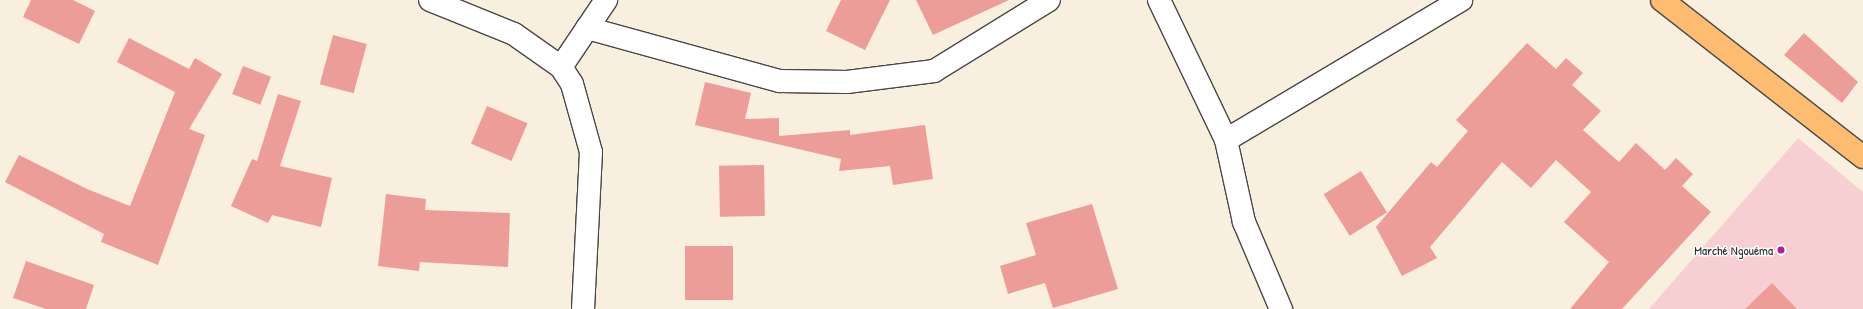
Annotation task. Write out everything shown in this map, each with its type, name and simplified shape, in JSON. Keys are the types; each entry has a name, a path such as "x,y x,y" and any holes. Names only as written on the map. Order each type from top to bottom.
{"main road":[{"path":"1662,0 1863,157"}],"street":[{"path":"430,0 514,34 561,67 572,84 591,152 583,309"},
{"path":"561,67 606,0"},
{"path":"587,28 780,80 847,82 934,71 1049,0"},
{"path":"1158,0 1226,140 1244,222 1281,309"},
{"path":"1226,140 1461,0"}],"shaded area":[{"name":"Marché Ngouéma","path":"1798,138 1863,192 1863,309 1649,309"}],"building":[{"path":"31,0 73,0 95,11 79,44 23,17"},
{"path":"841,0 890,0 865,50 826,31"},
{"path":"916,0 1009,0 933,35"},
{"path":"1804,33 1858,82 1842,103 1784,55"},
{"path":"333,35 367,44 354,93 320,84"},
{"path":"129,38 189,69 195,58 222,74 189,129 205,135 158,265 101,242 104,234 5,182 19,155 87,189 130,206 175,92 117,62"},
{"path":"1527,43 1556,69 1566,58 1583,73 1572,85 1601,111 1583,130 1619,162 1636,143 1665,170 1676,158 1693,174 1682,186 1711,212 1622,309 1570,309 1609,262 1564,222 1591,192 1556,160 1531,188 1502,162 1430,247 1437,258 1402,276 1376,227 1431,162 1437,167 1468,131 1456,120"},
{"path":"243,66 271,77 260,105 232,94"},
{"path":"705,82 751,93 745,119 779,118 779,136 850,130 850,135 925,125 933,179 893,185 890,166 839,171 841,159 695,125"},
{"path":"278,94 301,101 280,166 332,178 321,227 272,215 268,223 231,206 252,159 257,161"},
{"path":"487,106 528,123 511,161 471,144"},
{"path":"764,165 765,216 720,217 719,166"},
{"path":"1361,171 1387,213 1350,236 1324,194"},
{"path":"386,194 426,199 425,210 510,213 508,267 420,262 419,271 378,266"},
{"path":"1092,204 1118,289 1053,308 1045,283 1008,294 1000,266 1036,255 1026,223"},
{"path":"685,246 733,246 733,300 685,300"},
{"path":"26,261 94,285 86,309 46,309 13,298"},
{"path":"1772,283 1797,309 1745,309"}],"place":[{"name":"Marché Ngouéma","path":"1781,250"}]}
